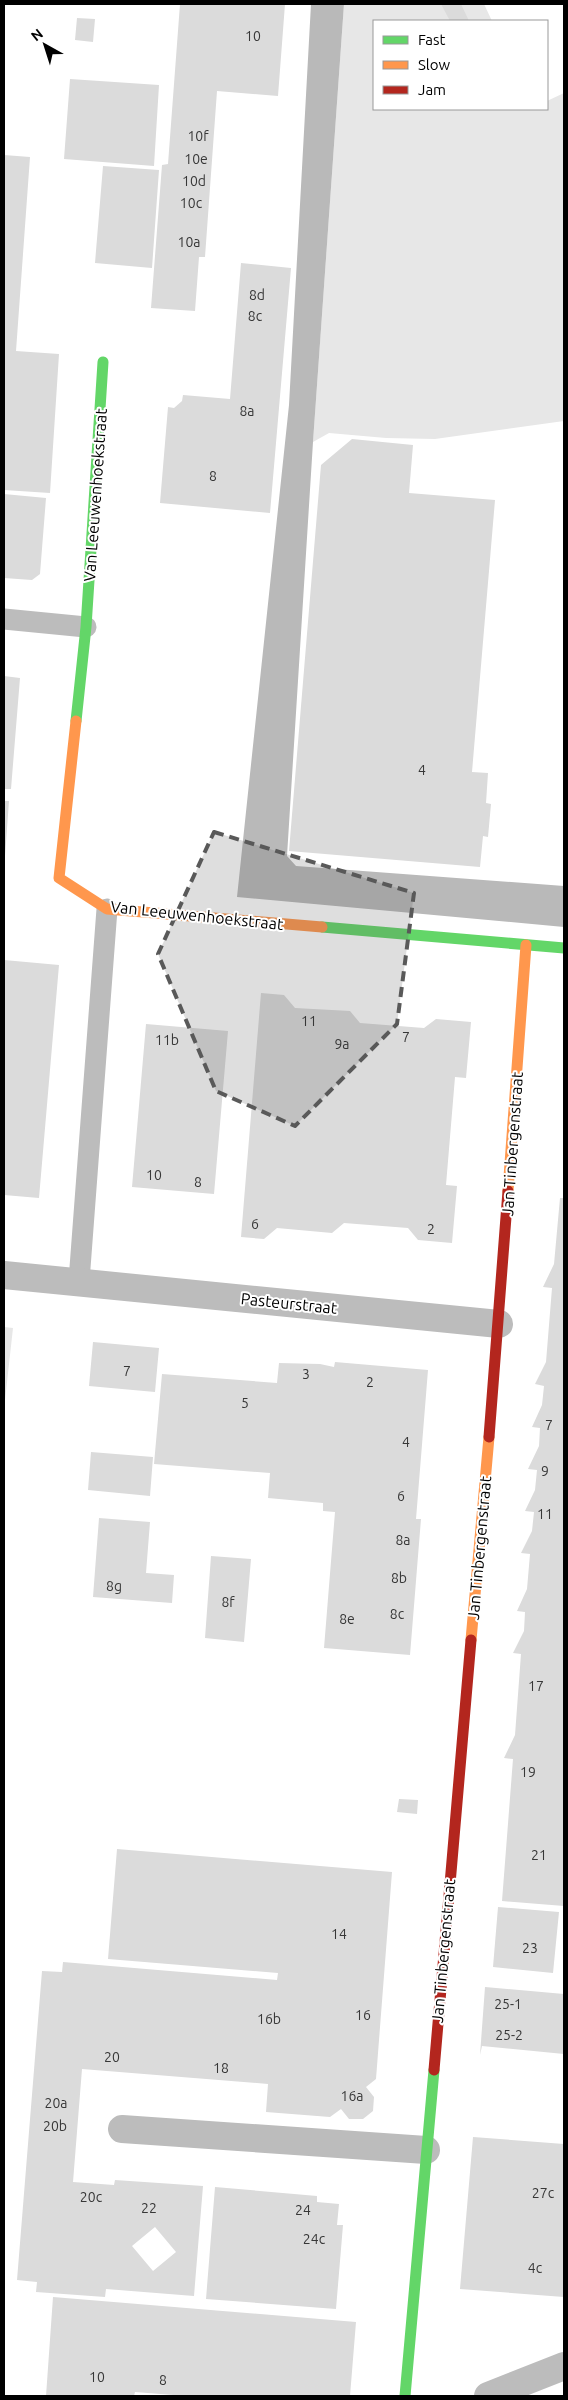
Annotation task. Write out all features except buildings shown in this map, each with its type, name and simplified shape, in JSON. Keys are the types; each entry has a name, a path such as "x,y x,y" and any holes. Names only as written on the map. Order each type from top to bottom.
{"street":[{"name":"Van Leeuwenhoekstraat","path":"103,362 86,627 59,878 107,909 564,948"},
{"name":"Jan Tinbergenstraat","path":"405,2396 499,1324 526,945"},
{"name":"Pasteurstraat","path":"4,1275 499,1324"},
{"path":"122,2129 426,2150"},
{"path":"488,2396 564,2366"}],"lane":[{"path":"4,619 86,627"},
{"path":"79,1281 107,909"}],"highlighted area":[{"path":"214,832 414,893 397,1024 295,1126 216,1091 158,954"}],"shaded area":[{"path":"311,4 344,4 313,442 287,856 296,866 564,886 564,927 237,897 289,405"},
{"path":"344,4 484,4 492,20 373,20 373,110 548,110 548,101 564,93 564,421 435,439 386,438 329,433 313,442"},
{"path":"4,1327 13,1328 4,1409"}],"traffic: fast":[{"path":"76,721 86,627 103,362"},
{"path":"322,927 564,948"},
{"path":"405,2396 434,2070"}],"traffic: slow":[{"path":"76,721 59,878 107,909 322,927"},
{"path":"508,1191 526,945"},
{"path":"471,1640 489,1437"}],"traffic: jam":[{"path":"489,1437 508,1191"},
{"path":"434,2070 471,1640"}]}
